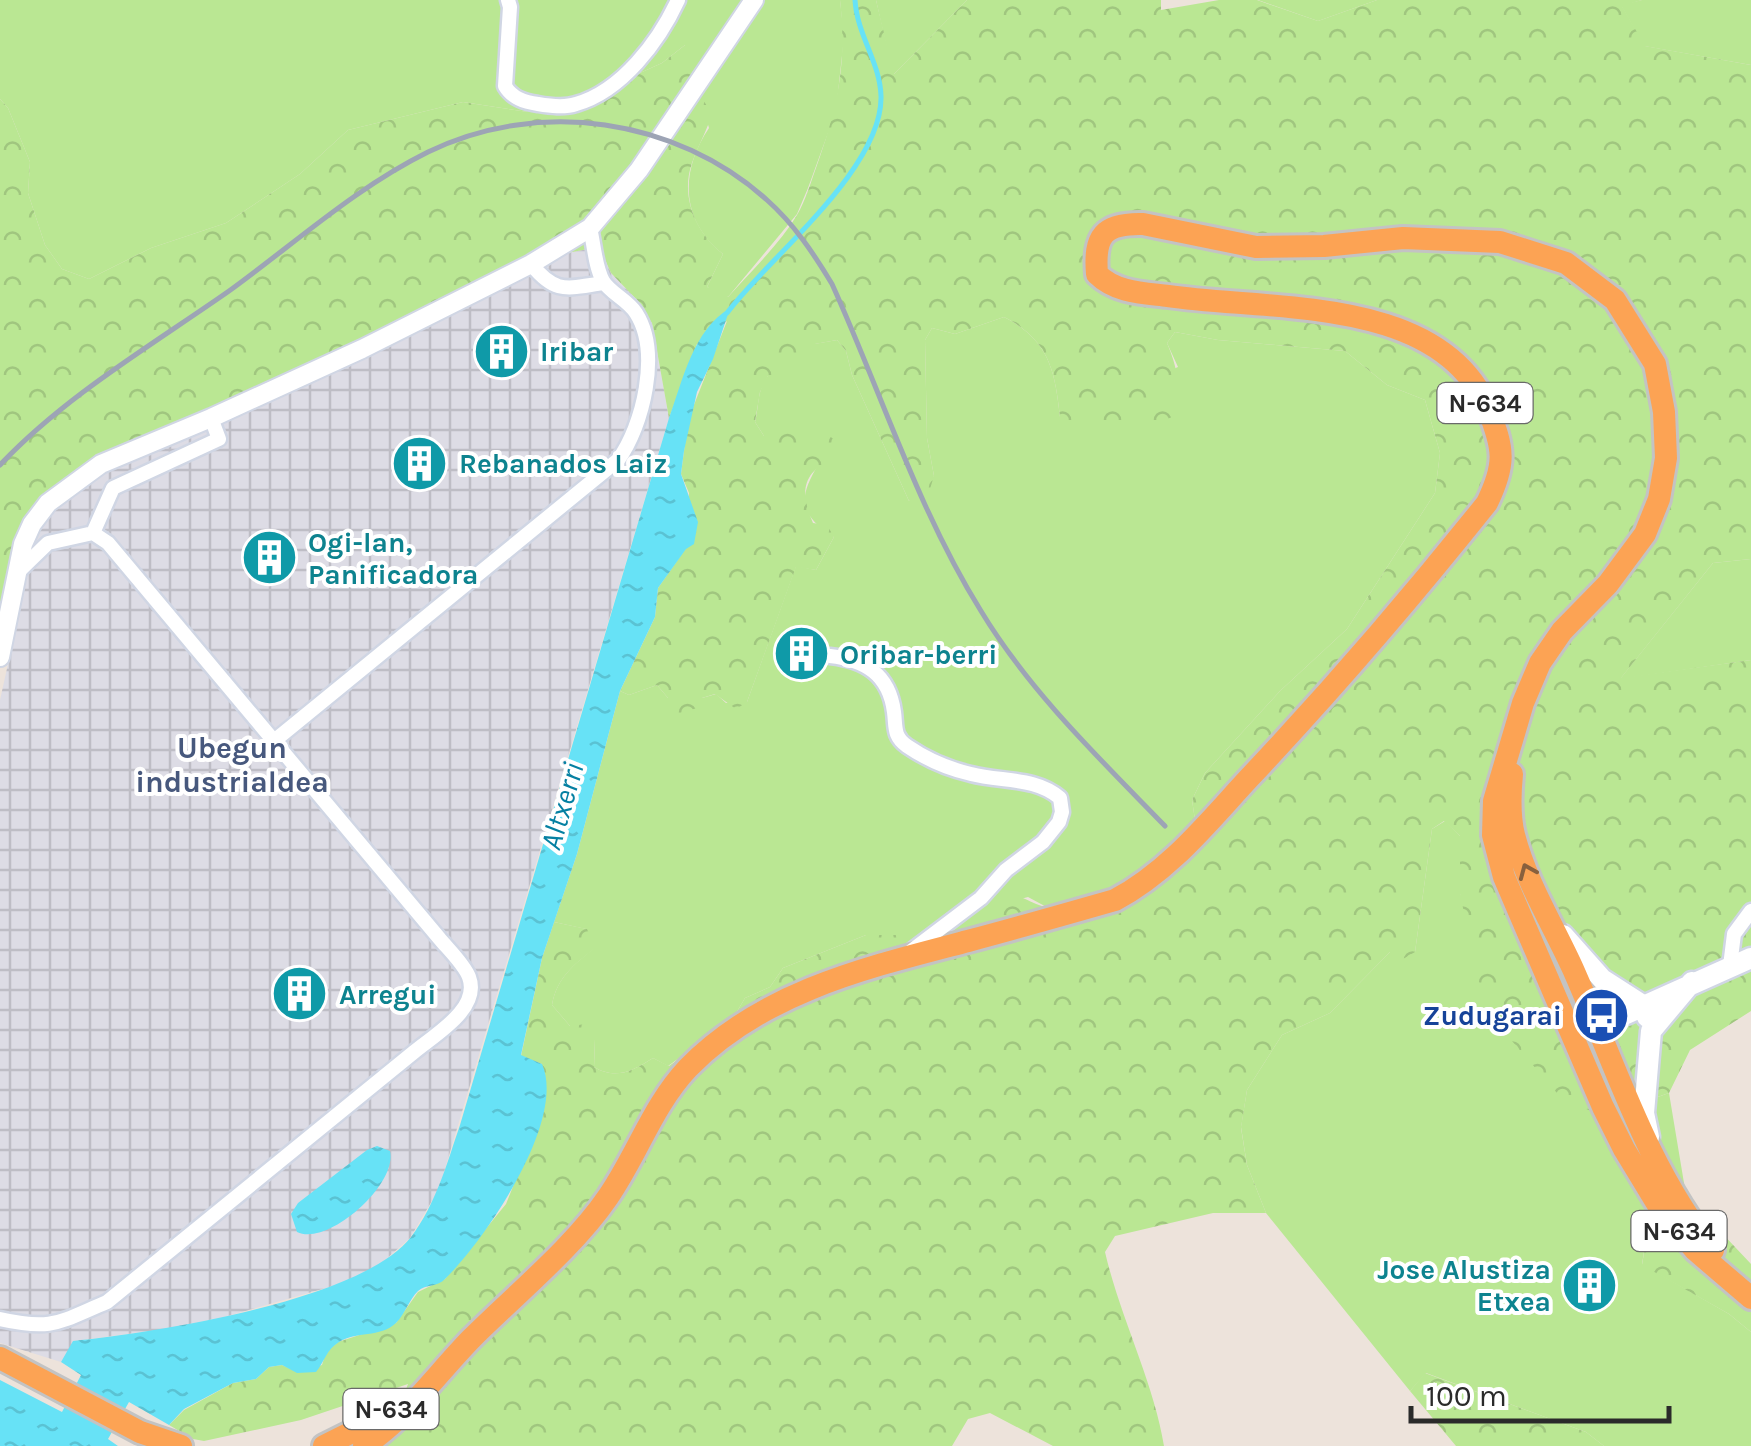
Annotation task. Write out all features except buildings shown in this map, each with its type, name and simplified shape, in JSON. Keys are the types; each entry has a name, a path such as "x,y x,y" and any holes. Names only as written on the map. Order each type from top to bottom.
{"highway":[{"name":"N-634","path":"324,1446 365,1437 451,1360 586,1226 610,1195 664,1098 688,1069 756,1014 803,991 903,958 1114,900 1150,878 1180,852 1290,734 1487,503 1500,476 1497,434 1483,398 1460,366 1436,346 1382,323 1128,291 1105,282 1097,274 1098,242 1104,232 1116,226 1142,224 1256,247 1324,246 1402,238 1500,242 1566,263 1615,300 1654,364 1664,412 1659,499 1646,534 1608,584 1562,631 1540,663 1494,801 1493,834 1504,877 1624,1149 1660,1210 1695,1250 1751,1297"},
{"name":"N-634","path":"1514,736 1510,804 1526,870 1677,1200 1751,1297"},
{"path":"1527,930 1570,1006 1581,1016 1594,1018 1590,1049 1624,1149"},
{"path":"0,1358 148,1439 180,1446"}],"main road":[{"path":"1552,922 1602,979 1638,1002 1650,1031 1644,1113 1652,1149"},
{"path":"1594,1018 1603,1008 1638,1002 1751,958"},
{"path":"1650,1031 1692,982"}],"street":[{"path":"508,0 505,86 523,100 561,107 587,100 625,73 647,51 678,0"},
{"path":"0,657 16,573 32,524 74,481 101,464 362,349 530,264 590,228 639,170 754,0"},
{"path":"274,742 604,472 633,440 649,365 644,332 636,313 604,282 590,228"},
{"path":"530,264 544,281 561,289 604,282"},
{"path":"92,533 113,488 219,439 211,418"},
{"path":"0,1318 34,1326 52,1325 107,1302 464,1009 470,978 108,543 92,533 48,543 16,573"},
{"path":"830,656 862,662 878,675 893,705 896,735 905,744 950,768 1036,784 1060,798 1058,822 1042,842 1006,870 981,898 903,958"},
{"path":"1730,966 1734,934 1751,911"},
{"path":"346,1446 365,1437"}],"shaded area":[{"path":"588,249 603,254 611,273 652,323 669,418 439,1189 410,1238 376,1268 347,1282 228,1316 75,1341 61,1362 0,1343 0,700 35,542 52,507 113,467 567,253"}],"green space":[{"path":"0,0 840,0 844,37 836,111 797,214 728,297 707,287 723,254 699,226 689,194 693,161 709,128 685,45 662,63 620,82 584,109 528,112 463,102 348,130 300,174 226,223 151,248 89,279 62,269 45,245 28,193 30,162 8,108 0,99"},
{"path":"840,0 876,0 894,74 967,0 1161,0 1161,10 1219,0 1257,0 1318,21 1377,0 1642,0 1622,6 1645,46 1751,65 1751,559 1713,563 1621,678 1751,660 1751,1011 1690,1050 1669,1093 1620,1110 1594,1112 1563,1100 1506,1034 1479,982 1460,894 1460,836 1444,821 1432,829 1415,952 1403,959 1390,952 1330,1013 1282,1035 1247,1090 1241,1128 1247,1165 1266,1213 1213,1213 1115,1236 1105,1252 1153,1398 1164,1446 1053,1446 990,1413 968,1419 952,1446 376,1446 389,1433 408,1384 301,1420 204,1441 193,1439 169,1425 184,1410 233,1383 256,1379 269,1367 282,1365 297,1372 322,1365 326,1352 338,1342 396,1323 418,1292 445,1279 506,1204 520,1169 542,1064 521,1056 542,958 554,922 587,929 595,948 562,979 552,1005 570,1026 586,1024 595,1039 594,1067 617,1073 653,1058 669,1066 732,1020 745,998 770,987 783,968 866,935 900,935 908,942 999,887 1053,910 1077,907 1116,890 1168,849 1195,820 1192,800 1205,773 1280,691 1347,629 1435,493 1440,453 1425,400 1387,385 1345,351 1218,340 1175,332 1167,343 1177,380 1172,417 1131,434 1095,435 1060,417 1047,358 1031,336 1004,317 955,334 932,328 925,340 927,438 934,476 929,492 909,501 852,375 846,351 837,340 815,344 786,377 768,376 760,392 755,422 764,436 819,428 836,441 835,458 815,470 805,493 813,523 827,525 834,537 816,570 796,567 747,702 736,709 715,694 702,698 697,708 674,715 668,698 657,685 629,695 620,691 655,617 658,588 686,548 689,493 681,474 688,420 727,321 697,344 669,418 652,323 611,273 603,255 588,249 567,253 83,484 52,507 35,542 16,624 0,625 0,99 8,108 30,162 28,193 45,245 62,269 89,279 151,248 226,223 300,174 348,130 463,102 528,112 584,109 620,82 662,63 685,45 705,42 709,50 698,94 712,112 692,163 689,201 705,236 723,254 707,287 728,297 782,237 806,197 839,84"},
{"path":"876,0 967,0 893,75"},
{"path":"1258,0 1377,0 1318,21"},
{"path":"1642,0 1751,0 1751,65 1644,46 1621,5"},
{"path":"1004,317 1031,336 1047,358 1060,417 1178,367 1167,343 1175,332 1218,340 1345,351 1387,385 1425,400 1440,453 1435,493 1347,629 1280,691 1205,773 1192,800 1195,820 1166,855 1132,882 1054,911 1028,897 952,918 908,943 866,935 783,968 770,987 745,998 732,1020 668,1066 653,1058 624,1072 610,1073 594,1067 595,1040 570,1026 552,1005 562,979 594,948 586,929 554,922 577,854 620,691 629,695 657,685 668,698 716,694 726,703 747,702 796,566 816,570 834,537 814,521 805,506 807,488 818,465 764,436 755,422 765,380 775,370 803,358 814,344 837,340 846,351 852,375 909,501 934,476 927,438 925,340 932,328 955,334"},
{"path":"1751,559 1751,660 1620,679 1713,563"},
{"path":"1445,821 1460,836 1460,894 1621,1110 1669,1093 1686,1195 1647,1234 1642,1264 1729,1314 1751,1332 1751,1446 1604,1446 1586,1432 1426,1373 1410,1391 1266,1213 1247,1165 1241,1127 1247,1090 1282,1035 1330,1013 1390,952 1415,952 1432,829"},
{"path":"1657,1189 1686,1195 1751,1264 1751,1332 1729,1314 1642,1265 1647,1234 1637,1208"},
{"path":"1425,1373 1586,1432 1604,1446 1456,1446 1410,1391"}],"water":[{"path":"730,308 697,392 684,451 681,474 698,522 694,544 686,549 658,588 655,617 620,691 577,854 542,958 521,1055 542,1064 547,1088 543,1116 533,1146 500,1209 462,1261 442,1282 418,1291 396,1323 383,1331 339,1342 316,1372 297,1373 282,1365 269,1367 256,1379 233,1383 184,1409 169,1425 129,1402 108,1439 118,1446 0,1446 0,1380 62,1412 81,1375 61,1362 73,1341 202,1321 303,1296 385,1260 420,1224 440,1183 460,1125 669,418 698,342 717,317"},
{"path":"377,1146 390,1151 390,1165 372,1195 358,1210 326,1230 297,1232 291,1214 298,1203"}],"waterway":[{"name":"Altxerri","path":"727,313 844,182 864,153 877,124 880,84 855,0"}],"railway":[{"path":"0,465 52,416 110,372 229,291 350,199 428,152 471,135 515,125 605,125 649,135 691,150 731,172 767,200 803,240 832,284 919,492 981,611 1044,697 1165,826"}],"place":[{"name":"Iribar","path":"501,351"},
{"name":"Rebanados Laiz","path":"420,463"},
{"name":"Ogi-lan, Panificadora","path":"269,558"},
{"name":"Oribar-berri","path":"801,654"},
{"name":"Arregui","path":"300,994"},
{"name":"Zudugarai","path":"1601,1015"},
{"name":"Jose Alustiza Etxea","path":"1590,1285"}],"district":[{"name":"Ubegun industrialdea","path":"232,765"}]}
